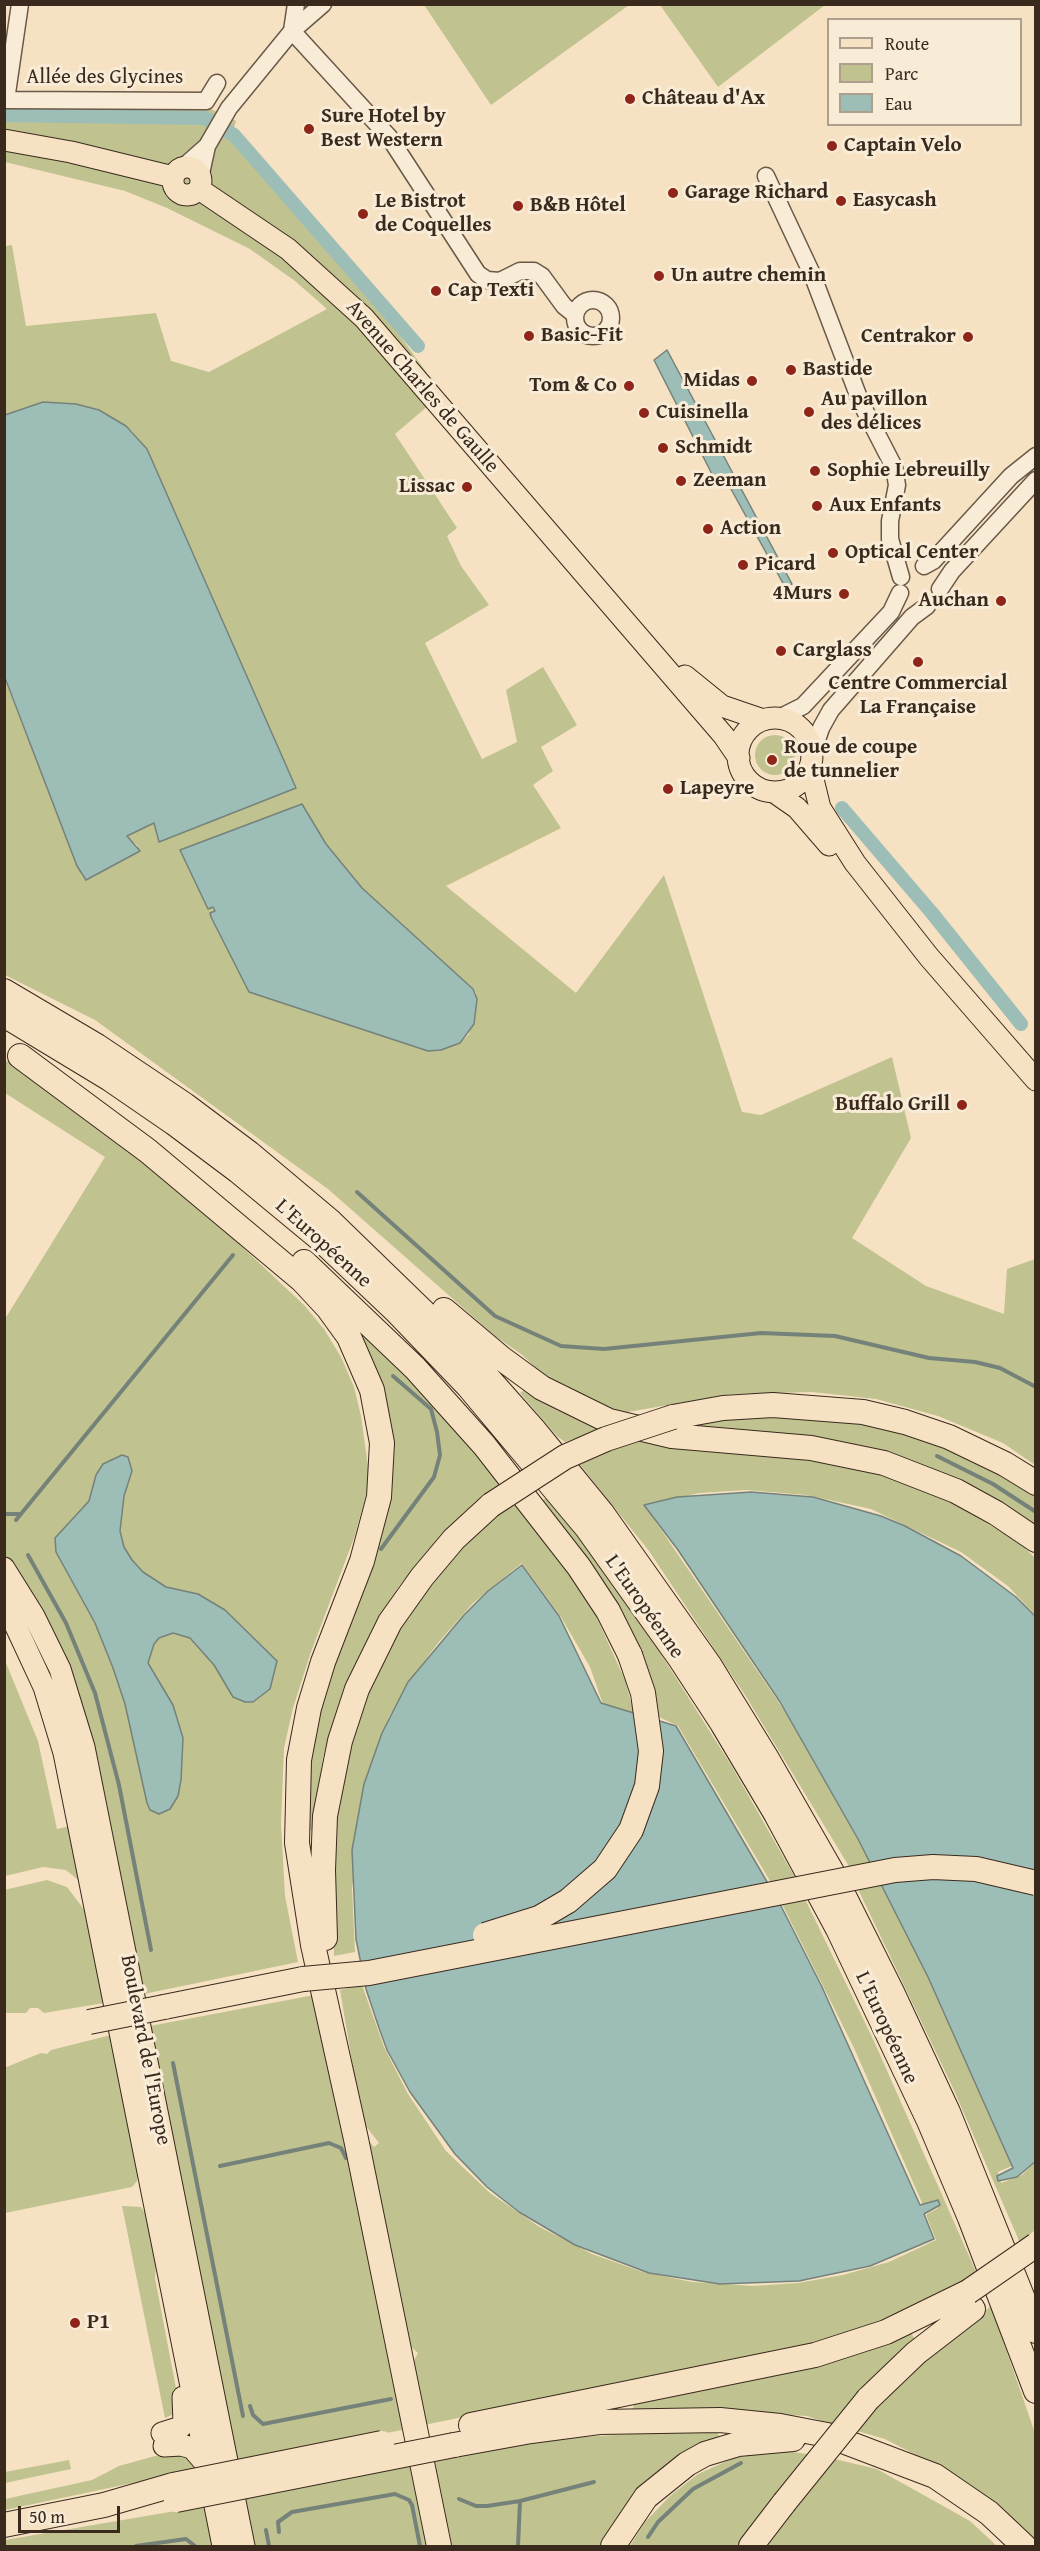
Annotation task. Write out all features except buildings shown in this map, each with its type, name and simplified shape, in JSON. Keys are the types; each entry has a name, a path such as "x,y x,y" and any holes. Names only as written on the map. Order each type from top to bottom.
{"highway":[{"name":"L'Européenne","path":"4,991 141,1075 269,1170 390,1277 500,1390 602,1513 710,1666 819,1848 885,1976 972,2169 1035,2331"},
{"name":"L'Européenne","path":"4,1015 65,1050 159,1113 218,1155 319,1238 395,1310 468,1386 587,1528 649,1613 712,1708 776,1814 838,1929 929,2121 970,2218 1035,2391"},
{"path":"12,1051 117,1117 198,1174 286,1245 382,1335 468,1425 549,1525 601,1600 630,1655 648,1713 650,1768 643,1800 631,1830 605,1869 568,1901 524,1924 489,1934 364,1960 303,1979 89,2022"},
{"path":"12,1051 148,1151 302,1280 328,1308 349,1337 372,1390 382,1443 379,1497 362,1561 323,1662 309,1707 299,1760 296,1815 300,1867 313,1946 356,2139 439,2547"},
{"path":"269,1170 317,1198 341,1216 435,1302 508,1364 542,1388 584,1411 646,1432 721,1442 811,1448 884,1463 956,1491 996,1513 1035,1540"},
{"path":"356,2139 330,1985 324,1926 323,1843 333,1768 357,1689 390,1622 438,1558 491,1505 532,1476 573,1454 627,1431 673,1417 723,1408 773,1404 863,1412 905,1422 949,1437 1005,1464 1035,1483"},
{"path":"303,1979 369,1973 895,1870 933,1866 976,1869 1035,1883"},
{"path":"751,2547 868,2399 970,2301 1035,2245"},
{"path":"4,2525 453,2437 815,2355 970,2301 1035,2259"},
{"path":"453,2437 588,2423 720,2420 807,2430 935,2475 959,2490 1001,2523 1024,2547"},
{"path":"614,2547 636,2510 660,2484 687,2464 723,2448 753,2441 794,2439 838,2444 884,2456"}],"main road":[{"path":"4,140 177,173"},
{"name":"Avenue Charles de Gaulle","path":"177,173 174,187 180,194 191,195 200,184 288,249 353,306 724,736 739,758"},
{"name":"Avenue Charles de Gaulle","path":"618,615 717,703 737,713 771,719"},
{"path":"929,957 855,863 820,808 808,738 802,730 792,722 771,719 745,735 739,758 741,769 751,783 774,792 807,818 860,882 929,957 1035,1080"},
{"path":"774,792 795,786 811,761"},
{"name":"Boulevard de l'Europe","path":"4,1568 34,1616 60,1669 86,1756 244,2547"},
{"name":"Boulevard de l'Europe","path":"4,1601 48,1698 64,1753 223,2547"},
{"path":"164,2248 165,2300 186,2417 181,2427 163,2439 192,2448 206,2464"}],"street":[{"name":"Allée des Glycines","path":"20,4 6,100 206,101 218,83"},
{"path":"292,31 296,4"},
{"path":"177,173 209,141 225,115 292,31 317,6"},
{"path":"292,31 389,137 478,274 486,280 500,281 520,271 534,271 542,276 564,306 574,314"},
{"path":"200,184 209,141"},
{"path":"766,176 812,274 861,403 894,467 897,485 890,529 891,545 904,601 912,606 927,606"},
{"path":"771,719 803,706 891,612 908,570 933,561 1011,476 1035,456"},
{"path":"811,761 821,728 835,704 912,617 936,599 952,571 1035,480"},
{"path":"890,529 903,555 936,575 940,590"},
{"path":"4,1612 24,1641"}],"green space":[{"path":"424,5 629,5 491,105"},
{"path":"660,5 825,5 718,87"},
{"path":"5,108 211,109 236,121 231,138 393,326 442,394 395,434 457,528 447,536 461,566 489,605 425,643 482,759 517,742 506,690 543,667 577,725 541,747 553,771 533,785 561,828 446,886 576,993 664,875 742,1112 761,1115 892,1057 911,1138 852,1238 926,1286 1004,1314 1007,1269 1035,1259 1035,1465 1003,1443 938,1416 876,1399 812,1392 732,1394 622,1413 560,1390 328,1189 95,1020 5,975 4,678 82,876 138,846 126,836 155,822 157,838 177,833 296,788 147,449 132,431 99,410 76,404 43,402 5,415 5,246 12,245 26,326 156,313 171,361 209,372 327,309 295,281 250,249 167,208 125,191 5,162","holes":["302,804 326,844 362,888 476,993 469,1034 460,1043 441,1050 428,1051 249,992 213,906 208,909 180,850"]},
{"path":"775,735 783,736 789,741 794,747 794,763 789,769 783,774 775,775 767,774 761,769 756,763 755,755 756,747 761,741 767,736"},
{"path":"5,1060 68,1102 156,1166 304,1305 324,1329 341,1357 354,1387 361,1416 370,1481 354,1538 311,1652 293,1708 284,1748 281,1824 285,1896 298,1962 144,1994 88,1737 14,1566 5,1556 5,1319 105,1157 5,1093"},
{"path":"371,1334 505,1482 434,1545 399,1586 377,1620 338,1707 323,1757 312,1830 305,1833 304,1813 317,1706 379,1535 360,1341"},
{"path":"527,1388 601,1429 565,1442 557,1436 520,1393"},
{"path":"752,1411 895,1424 1035,1491 1035,1531 952,1480 670,1424"},
{"path":"634,1437 870,1469 946,1498 1022,1545 1035,1558 1035,1615 1008,1586 961,1552 871,1509 806,1495 747,1490 699,1493 645,1506 792,1722 873,1866 850,1868 745,1695 649,1551 578,1462"},
{"path":"548,1497 635,1613 731,1765 797,1881 773,1886 678,1726 657,1716 541,1501"},
{"path":"515,1500 591,1605 625,1680 634,1713 604,1707 590,1667 561,1617 522,1563 473,1603 438,1643 413,1676 389,1717 371,1767 352,1888 355,1952 334,1956 331,1846 349,1731 404,1616 475,1533"},
{"path":"4,1658 38,1741 57,1829 70,1826 83,1884 66,1870 43,1867 5,1876"},
{"path":"47,1880 67,1887 89,1916 104,2003 44,2013 38,2008 30,2008 26,2013 5,2013 4,1890"},
{"path":"881,1882 923,1966 1012,2166 998,2172 1001,2183 1022,2175 1035,2162 1035,2230 1020,2243 953,2088 857,1887"},
{"path":"804,1897 873,2039 977,2274 916,2309 818,2344 424,2425 412,2364 418,2353 411,2347 408,2348 365,2145 370,2142 374,2147 379,2143 362,2121 340,1990 362,1985 384,2047 408,2094 446,2151 490,2193 538,2226 592,2254 643,2272 692,2282 753,2286 798,2283 843,2275 889,2262 936,2240 926,2215 938,2208 935,2200 923,2205 854,2048 782,1904"},
{"path":"314,1995 407,2429 235,2463 150,2026"},
{"path":"111,2035 139,2171 137,2181 132,2187 5,2213 4,2068 41,2053 47,2054 51,2050"},
{"path":"122,2206 141,2207 149,2219 157,2252 155,2278 179,2404 178,2412 165,2418"},
{"path":"991,2306 1035,2433 1035,2545 947,2471 885,2439 854,2430 907,2374"},
{"path":"911,2333 915,2339 837,2426 807,2416 759,2413 632,2412 635,2401"},
{"path":"676,2431 715,2431 719,2439 606,2546 448,2546 431,2458 538,2440"},
{"path":"778,2450 814,2455 742,2546 630,2546 645,2522 671,2495 698,2474 745,2453"},
{"path":"180,2451 199,2469 5,2510 5,2499 92,2480 119,2466"},
{"path":"834,2459 877,2469 970,2521 997,2546 764,2546"},
{"path":"69,2460 71,2469 5,2483 5,2472"},
{"path":"412,2462 429,2546 253,2546 242,2496"},
{"path":"205,2506 214,2546 5,2546 5,2540"}],"water":[{"path":"667,350 792,584 785,587 726,480 717,484 654,360"},
{"path":"43,402 76,404 99,410 126,426 147,449 296,788 159,842 154,823 127,836 140,851 86,880 77,866 5,678 5,415"},
{"path":"302,804 326,844 362,888 473,989 477,999 474,1024 460,1043 441,1050 428,1051 249,992 211,917 210,913 215,911 213,907 208,909 180,850"},
{"path":"122,1455 128,1457 132,1471 124,1496 120,1531 124,1547 132,1560 143,1572 166,1587 198,1594 225,1610 277,1661 270,1689 253,1702 245,1702 233,1697 214,1665 190,1638 173,1633 159,1638 154,1644 148,1663 173,1705 183,1738 178,1796 170,1809 159,1814 150,1810 147,1803 125,1704 113,1668 95,1623 56,1552 55,1538 89,1501 96,1475 103,1464"},
{"path":"751,1492 813,1497 881,1516 905,1526 961,1556 1016,1597 1035,1616 1036,2161 1017,2177 998,2181 997,2176 1013,2168 928,1977 858,1839 780,1702 678,1550 644,1505 677,1497"},
{"path":"522,1565 559,1616 601,1703 676,1726 780,1904 822,1987 920,2205 938,2200 940,2205 924,2214 934,2239 870,2266 799,2281 720,2284 649,2273 575,2245 519,2212 487,2187 455,2154 410,2092 387,2050 379,2028 366,1989 356,1939 352,1850 364,1784 382,1733 408,1682 464,1615 488,1591"}],"waterway":[{"path":"4,115 205,118 234,135 418,346"},
{"path":"842,808 932,913 1021,1024"},
{"path":"357,1192 495,1316 561,1346 604,1349 761,1333 835,1336 929,1358 975,1362 1000,1368 1036,1387"},
{"path":"16,1520 233,1255"},
{"path":"381,1549 434,1477 440,1455 431,1409 393,1376"},
{"path":"937,1456 993,1484 1036,1512"},
{"path":"4,1514 21,1514"},
{"path":"28,1555 66,1623 95,1693 119,1785 151,1950"},
{"path":"173,2063 243,2416"},
{"path":"220,2166 329,2143 341,2148 346,2158"},
{"path":"250,2406 253,2415 263,2424 391,2399"},
{"path":"648,2537 658,2522 693,2489 741,2463"},
{"path":"518,2546 520,2501 594,2482"},
{"path":"279,2532 278,2522 292,2512 395,2494 409,2500 412,2505 420,2546"},
{"path":"459,2499 476,2506 520,2501"},
{"path":"266,2530 269,2546"},
{"path":"136,2546 186,2539 195,2546"}],"place":[{"name":"Château d'Ax","path":"630,99"},
{"name":"Sure Hotel by Best Western","path":"309,129"},
{"name":"Captain Velo","path":"832,146"},
{"name":"Garage Richard","path":"673,193"},
{"name":"Easycash","path":"841,201"},
{"name":"B&B Hôtel","path":"518,206"},
{"name":"Le Bistrot de Coquelles","path":"363,214"},
{"name":"Un autre chemin","path":"659,276"},
{"name":"Cap Texti","path":"436,291"},
{"name":"Basic-Fit","path":"529,336"},
{"name":"Centrakor","path":"968,337"},
{"name":"Bastide","path":"791,370"},
{"name":"Midas","path":"752,381"},
{"name":"Tom & Co","path":"629,386"},
{"name":"Au pavillon des délices","path":"809,412"},
{"name":"Cuisinella","path":"644,413"},
{"name":"Schmidt","path":"663,448"},
{"name":"Sophie Lebreuilly","path":"815,471"},
{"name":"Zeeman","path":"681,481"},
{"name":"Lissac","path":"467,487"},
{"name":"Aux Enfants","path":"817,506"},
{"name":"Action","path":"708,529"},
{"name":"Optical Center","path":"833,553"},
{"name":"Picard","path":"743,565"},
{"name":"4Murs","path":"844,594"},
{"name":"Auchan","path":"1001,601"},
{"name":"Carglass","path":"781,651"},
{"name":"Centre Commercial La Française","path":"918,662"},
{"name":"Roue de coupe de tunnelier","path":"772,760"},
{"name":"Lapeyre","path":"668,789"},
{"name":"Buffalo Grill","path":"962,1105"},
{"name":"P1","path":"75,2323"}]}
